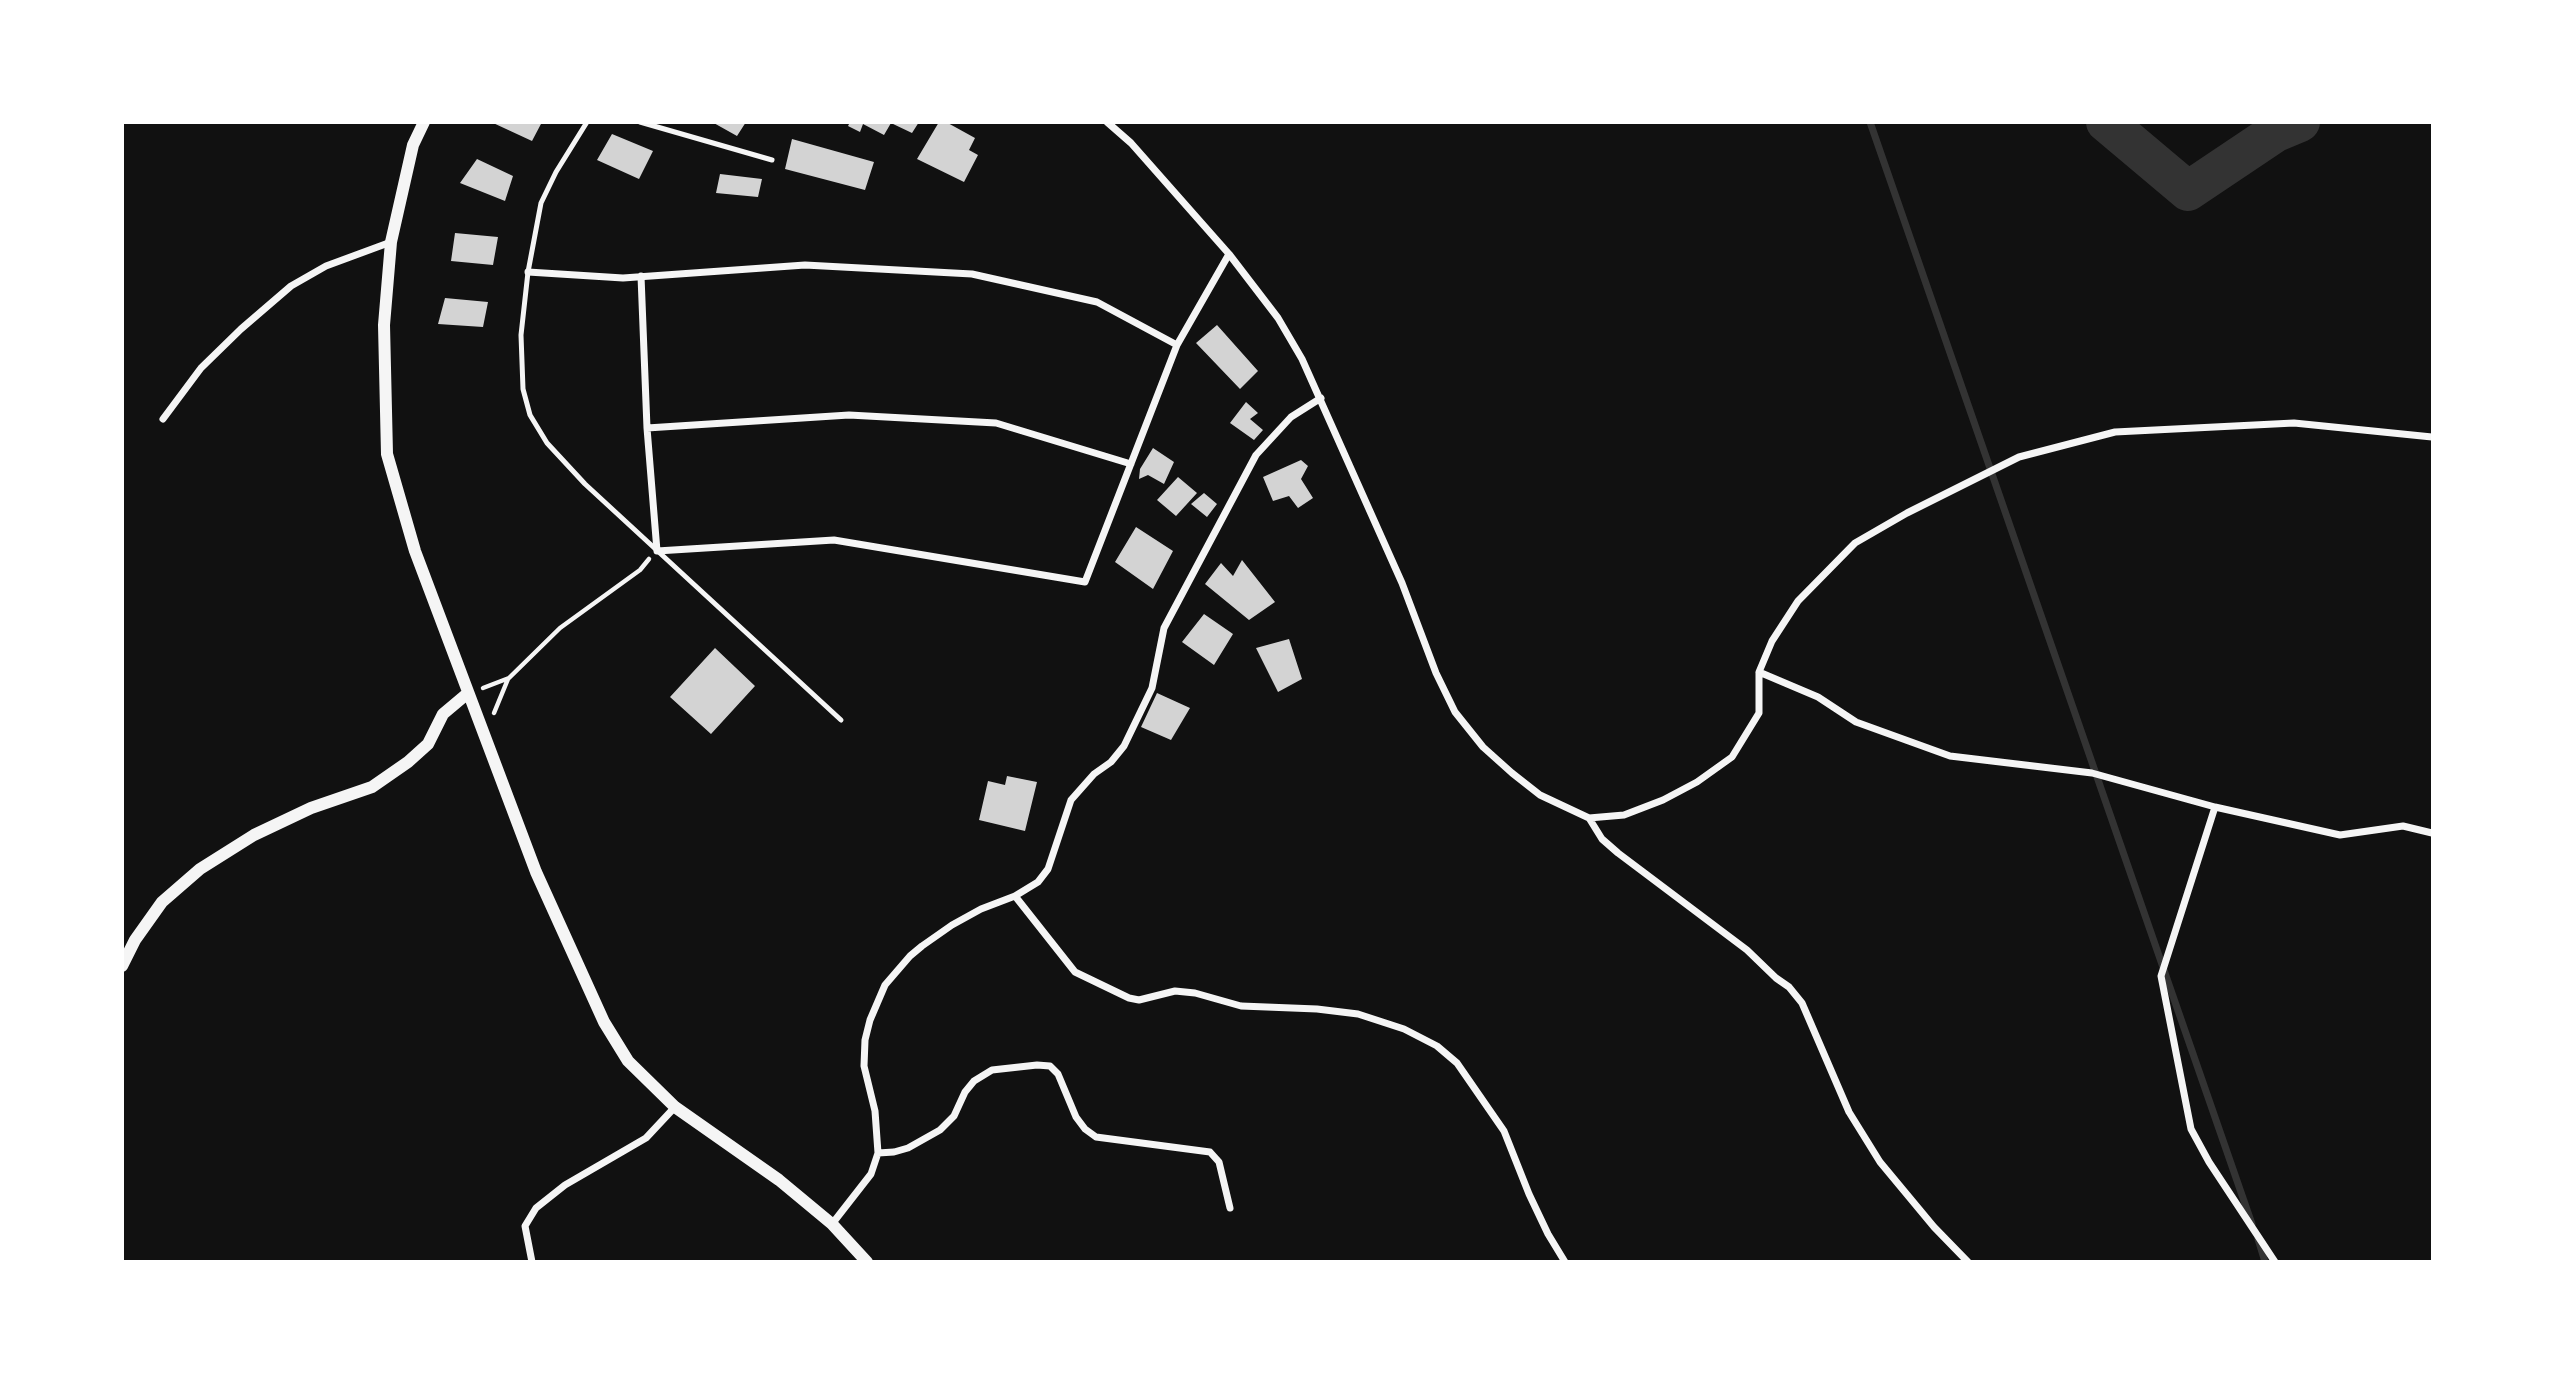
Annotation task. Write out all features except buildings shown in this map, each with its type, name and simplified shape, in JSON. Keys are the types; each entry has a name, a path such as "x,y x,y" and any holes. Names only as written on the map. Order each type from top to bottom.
{"street":[{"path":"424,122 413,145 391,242 384,325 387,454 415,551 536,872 604,1022 628,1061 675,1107 779,1180 832,1224 867,1262"},
{"path":"1107,122 1131,143 1229,254 1278,318 1303,359 1402,583 1436,673 1455,712 1483,747 1521,780 1540,795 1589,818 1624,815 1663,800 1697,782 1732,757 1759,713 1759,672 1772,641 1798,601 1855,543 1907,513 2019,457 2115,432 2294,423 2432,437"},
{"path":"163,419 201,368 291,286 326,266 391,242"},
{"path":"641,276 647,428 657,551 834,540 1085,582 1177,345 1229,254"},
{"path":"528,272 623,278 805,265 972,274 1097,302 1177,345"},
{"path":"832,1224 871,1174 878,1153 875,1111 864,1066 865,1040 870,1020 885,985 909,956 952,925 981,909 1014,896 1038,881 1048,869 1071,800 1124,746 1152,688 1164,628 1256,455 1291,417 1321,398"},
{"path":"647,428 849,415 996,423 1131,464"},
{"path":"1759,672 1818,697 1856,723 1950,756 2092,773 2215,807 2340,835 2403,826 2432,832"},
{"path":"122,966 135,940 162,902 200,869 254,835 311,808 372,787 428,744 443,714 468,693"},
{"path":"2215,807 2161,976 2191,1129 2275,1262"},
{"path":"1589,818 1602,839 1618,853 1747,950 1789,987 1802,1003 1849,1112 1880,1163 1934,1227 1968,1262"},
{"path":"1014,896 1075,972 1129,998 1139,1000 1175,991 1195,993 1241,1006 1317,1009 1358,1014 1404,1029 1437,1046 1457,1063 1504,1131 1529,1194 1565,1262"},
{"path":"878,1153 908,1148 940,1130 954,1116 965,1092 974,1081 992,1070 1050,1066 1058,1074 1076,1117 1085,1129 1096,1137 1210,1152 1219,1162 1230,1208"},
{"path":"532,1262 525,1226 528,1217 536,1208 565,1185 646,1138 675,1107"}],"lane":[{"path":"587,122 556,172 541,204 528,272 521,335 523,389 530,415 547,443 585,484 841,720"},
{"path":"640,122 772,160"}],"path":[{"path":"481,727 494,714 509,678 560,628 640,570 657,551"},
{"path":"468,693 509,678"}],"waterway":[{"path":"1870,122 2252,1224"},
{"path":"2106,122 2188,191 2276,132 2300,122"},
{"path":"2258,1239 2265,1262"}]}
